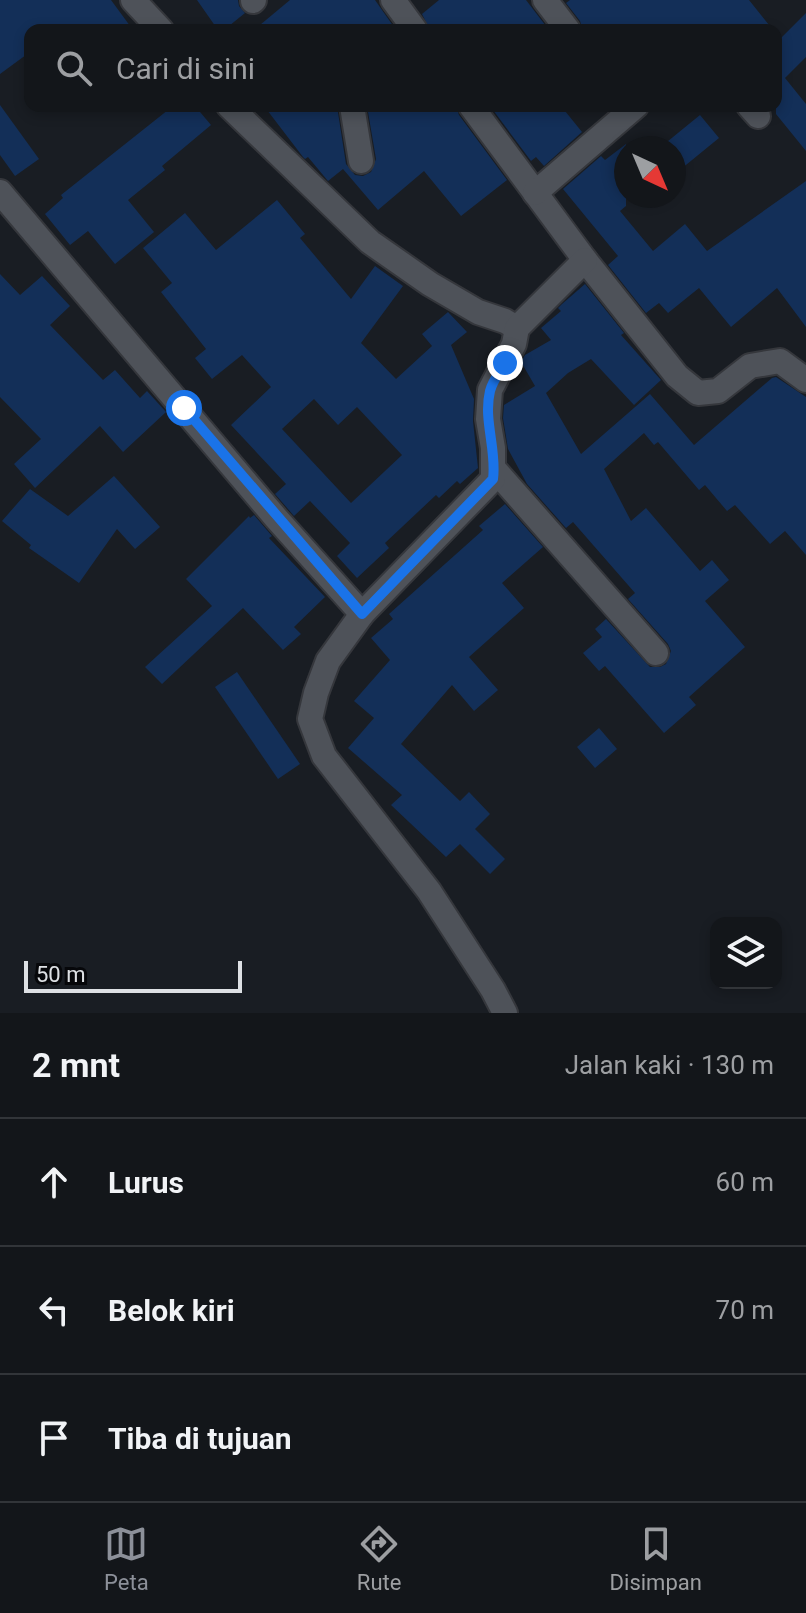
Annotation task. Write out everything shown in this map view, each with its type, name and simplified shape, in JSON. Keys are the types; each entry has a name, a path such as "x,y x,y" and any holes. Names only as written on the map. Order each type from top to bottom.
{"street":[{"path":"133,0 155,24"},
{"path":"393,0 411,24"},
{"path":"545,0 563,24"},
{"path":"235,112 370,242 430,284 478,312 517,328"},
{"path":"353,112 361,161"},
{"path":"475,112 585,260 677,376 698,393 718,391 750,366 780,361 806,380"},
{"path":"535,193 623,112"},
{"path":"0,192 276,518 362,614"},
{"path":"505,1013 429,891 324,756 310,719 328,661 362,614 481,495 493,479 488,419 490,390 514,344 517,328 585,260"},
{"path":"494,469 656,653"}],"building":[{"path":"0,0 111,0 129,24 24,24 24,56 0,74"},
{"path":"197,0 238,0 245,13 231,24 214,24"},
{"path":"290,0 375,0 392,24 261,24"},
{"path":"439,0 526,0 544,24 427,24 422,14"},
{"path":"570,0 749,0 768,24 581,24 566,3"},
{"path":"806,13 806,57 785,78 806,104 806,151 776,114 782,112 782,37"},
{"path":"0,105 39,159 15,176 0,155"},
{"path":"165,112 200,112 211,125 162,166 165,170 128,200 154,232 115,264 88,231 70,245 45,214 63,198 61,195"},
{"path":"269,112 338,112 346,164 355,175 363,176 371,172 376,159 368,112 458,112 507,180 461,216 424,171 378,210 343,169 328,181 308,157 303,157"},
{"path":"494,112 566,112 582,132 544,166 536,157 531,161"},
{"path":"700,115 719,138 686,165 686,136 674,136"},
{"path":"614,153 614,208 624,208 620,211 653,251 685,224 707,251 806,181 806,327 777,288 731,327 699,288 668,313 659,303 646,313 608,265 618,256 563,189 601,156 605,160"},
{"path":"277,200 305,234 300,238 351,299 375,266 403,286 361,343 396,379 432,346 422,334 448,312 467,332 451,345 474,399 478,468 460,484 457,481 439,498 436,495 385,543 389,548 357,578 337,556 350,543 310,501 294,516 275,494 286,484 231,425 271,387 242,355 212,379 195,358 206,349 161,292 172,283 143,248 185,213 216,250","holes":["314,399 338,425 357,407 402,455 351,503 282,429"]},
{"path":"0,274 20,295 42,276 70,306 50,325 103,380 115,370 140,398 147,391 166,412 123,452 100,426 35,488 14,464 41,439 0,397"},
{"path":"585,284 624,333 621,335 661,380 634,405 591,359 568,373 546,393 581,454 650,394 694,445 772,378 776,377 806,397 806,555 785,531 770,544 735,505 727,511 705,485 699,490 658,442 654,445 644,433 604,469 631,521 646,508 700,571 712,560 729,580 705,601 745,647 689,697 696,705 664,733 605,666 599,671 583,653 602,637 595,629 606,619 650,667 666,664 671,651 668,644 628,599 635,593 573,522 566,528 527,484 508,449 504,405 535,386 521,362 525,355 551,340 541,328"},
{"path":"114,476 160,527 135,549 117,529 79,583 29,548 31,545 2,521 30,489 68,516"},
{"path":"505,504 543,547 502,583 524,608 469,657 498,690 474,711 452,685 401,744 460,801 469,792 490,814 475,829 505,859 490,874 460,844 446,857 391,805 402,795 348,748 374,718 354,701 390,660 371,638 393,619 389,614 483,530 479,526"},
{"path":"254,515 272,536 269,538 325,597 294,627 301,634 283,650 243,608 162,684 145,667 212,606 186,579 249,516"},
{"path":"237,672 300,764 278,779 215,687"},
{"path":"599,728 617,749 595,768 577,747"}],"route":[{"path":"184,408 362,614 481,495 493,479 493,448 488,419 490,390 505,363"}]}
